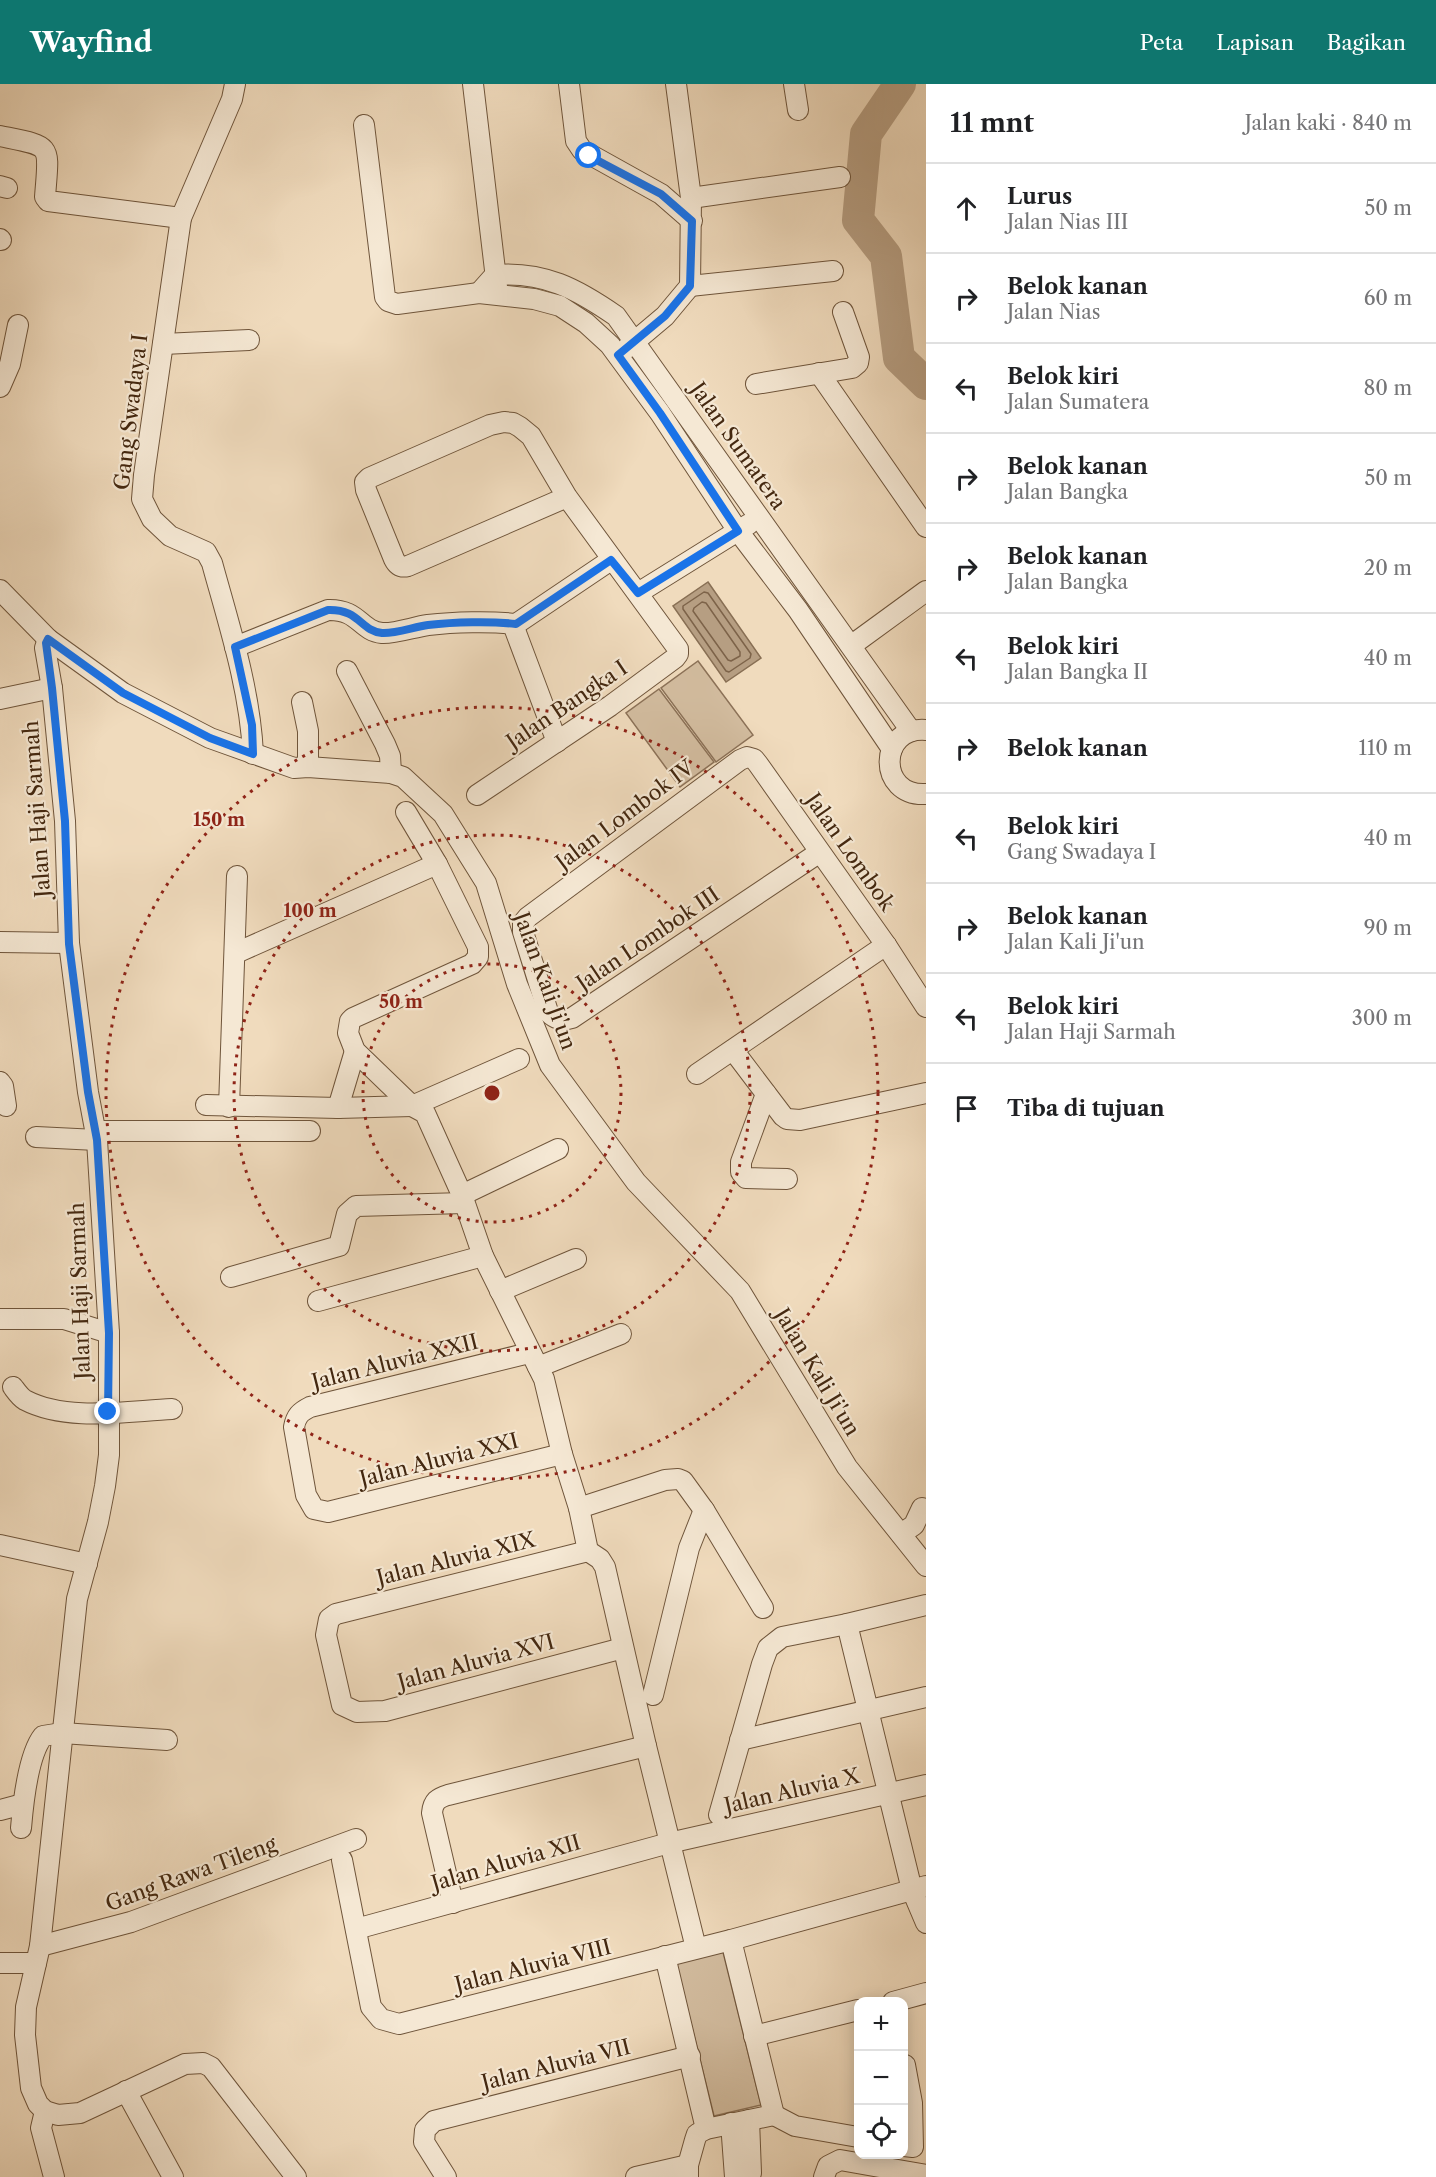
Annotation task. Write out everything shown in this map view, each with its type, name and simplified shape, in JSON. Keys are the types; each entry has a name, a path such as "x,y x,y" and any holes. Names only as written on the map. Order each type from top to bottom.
{"street":[{"name":"Gang Swadaya I","path":"235,84 232,99 181,218 142,499 152,519 170,536 206,552 212,563 235,647 252,725 253,754"},
{"path":"473,84 495,275 488,295"},
{"path":"568,84 576,141 582,150 661,194 692,221"},
{"path":"618,355 665,316 690,286 691,198 676,84"},
{"path":"794,84 798,110"},
{"path":"364,125 388,302 397,304 488,295 524,297 560,306 586,323 610,345 660,413 738,531 798,610 892,749"},
{"path":"0,136 35,143 45,149 48,156 45,197 48,201 181,218"},
{"path":"691,198 840,177"},
{"path":"690,286 833,271"},
{"name":"Jalan Sumatera","path":"495,275 538,277 566,285 616,316 759,518 852,645 919,730"},
{"path":"756,384 852,368 858,363 859,357 843,312"},
{"path":"0,387 10,364 18,325"},
{"path":"163,344 249,340"},
{"path":"819,373 926,527"},
{"path":"567,498 401,567 394,559 366,490 366,482 369,478 490,425 504,422 520,427 531,436 567,498 611,560 638,593 759,518"},
{"path":"235,647 328,610 340,610 353,615 369,628 382,633 429,625 516,624 611,560"},
{"path":"0,590 48,639"},
{"path":"852,645 926,591"},
{"name":"Jalan Bangka I","path":"477,795 610,706 675,658 678,649 638,593"},
{"path":"516,624 515,630 557,742"},
{"name":"Jalan Haji Sarmah","path":"45,2111 38,2104 31,2088 25,2035 26,2007 38,1955 77,1599 105,1486 109,1455 109,1333 96,1136 69,944 65,821 52,688 45,648 48,639"},
{"name":"Jalan Kali Ji'un","path":"48,639 123,693 210,738 294,768 391,773 403,777 443,814 486,883 517,984 550,1065 636,1182 740,1291 847,1467 926,1566"},
{"path":"347,671 385,744 390,756 391,773"},
{"path":"0,699 52,688"},
{"path":"302,702 308,731 308,767"},
{"path":"919,730 903,735 892,749 889,767 892,775 904,789 924,796"},
{"name":"Jalan Lombok IV","path":"524,923 528,917 740,760 751,757 758,764"},
{"name":"Jalan Lombok","path":"758,764 924,1000"},
{"path":"406,812 437,864 479,952 476,961 353,1018 350,1021 348,1033 355,1051 412,1106 425,1113 463,1199 483,1256 544,1379 562,1454 579,1508 588,1551 600,1559 605,1568 669,1843 696,1948"},
{"name":"Jalan Lombok III","path":"524,923 524,932 548,1012 554,1018 565,1020 573,1018 820,852"},
{"path":"236,952 437,864"},
{"path":"229,1107 237,876"},
{"path":"0,942 69,944"},
{"path":"697,1074 886,945"},
{"path":"733,1050 783,1116 794,1120 926,1093"},
{"path":"338,1108 355,1051"},
{"path":"206,1105 338,1108 412,1106 519,1059"},
{"path":"0,1082 3,1086 6,1106"},
{"path":"766,1094 741,1162 741,1172 746,1178 788,1179"},
{"path":"36,1137 310,1131"},
{"path":"231,1277 339,1246 347,1214 356,1206 463,1199 558,1149"},
{"path":"318,1301 483,1256"},
{"path":"500,1291 576,1259"},
{"path":"0,1319 64,1319 109,1333"},
{"name":"Jalan Aluvia XXII","path":"328,1512 314,1509 306,1494 295,1438 296,1418 301,1412 310,1407 534,1360 621,1334"},
{"path":"13,1386 24,1399 53,1409 93,1414 172,1409"},
{"name":"Jalan Aluvia XXI","path":"328,1512 562,1454"},
{"path":"579,1508 665,1480 683,1481 704,1510 763,1608"},
{"path":"901,1534 914,1525 922,1508"},
{"path":"653,1695 689,1548 704,1510"},
{"path":"0,1545 87,1564"},
{"name":"Jalan Aluvia XIX","path":"342,1704 326,1635 329,1619 336,1614 588,1551"},
{"path":"719,1815 768,1648 782,1637 926,1605"},
{"path":"847,1624 888,1794 919,1888 926,1923"},
{"name":"Jalan Aluvia XVI","path":"342,1704 357,1713 385,1710 623,1648"},
{"path":"740,1740 926,1697"},
{"path":"21,1828 30,1769 41,1739 46,1735 62,1733 167,1740"},
{"path":"453,1903 432,1812 432,1805 440,1797 646,1746"},
{"name":"Jalan Aluvia X","path":"669,1843 926,1785"},
{"path":"0,1810 23,1804"},
{"name":"Gang Rawa Tileng","path":"0,1963 38,1955 356,1839"},
{"name":"Jalan Aluvia XII","path":"356,1929 669,1843"},
{"path":"342,1860 356,1929"},
{"name":"Jalan Aluvia VIII","path":"356,1929 371,2007 381,2019 399,2024 731,1940 919,1888"},
{"path":"731,1940 774,2115"},
{"path":"665,1956 706,2128"},
{"path":"908,1997 926,1993"},
{"path":"754,2036 854,2011"},
{"name":"Jalan Aluvia VII","path":"446,2177 424,2142 425,2130 434,2121 690,2056"},
{"path":"54,2177 41,2128 45,2111 58,2115 80,2113 185,2064 203,2063 211,2067 297,2177"},
{"path":"908,2081 912,2103 914,2148"},
{"path":"126,2091 173,2177"},
{"path":"636,2177 688,2171 697,2134 706,2128 740,2121 774,2115 797,2127 854,2136"},
{"path":"740,2121 746,2176"},
{"path":"824,2177 828,2166 840,2160 926,2175"}],"shaded area":[{"path":"698,661 753,735 716,762 661,688"},
{"path":"659,689 714,762 680,787 626,713"},
{"path":"723,1952 761,2105 714,2116 676,1963"}],"water":[{"path":"708,582 761,658 726,682 673,606"}],"waterway":[{"path":"900,84 866,134 858,220 886,256 899,358 926,384"}],"route":[{"path":"108,1412 109,1333 97,1140 88,1092 69,944 65,821 46,643 48,639 123,693 210,738 253,754 252,725 235,647 328,610 340,610 353,615 369,628 382,633 429,625 516,624 611,560 638,593 738,531 660,413 618,355 665,316 690,286 692,221 661,194 589,156"}]}
